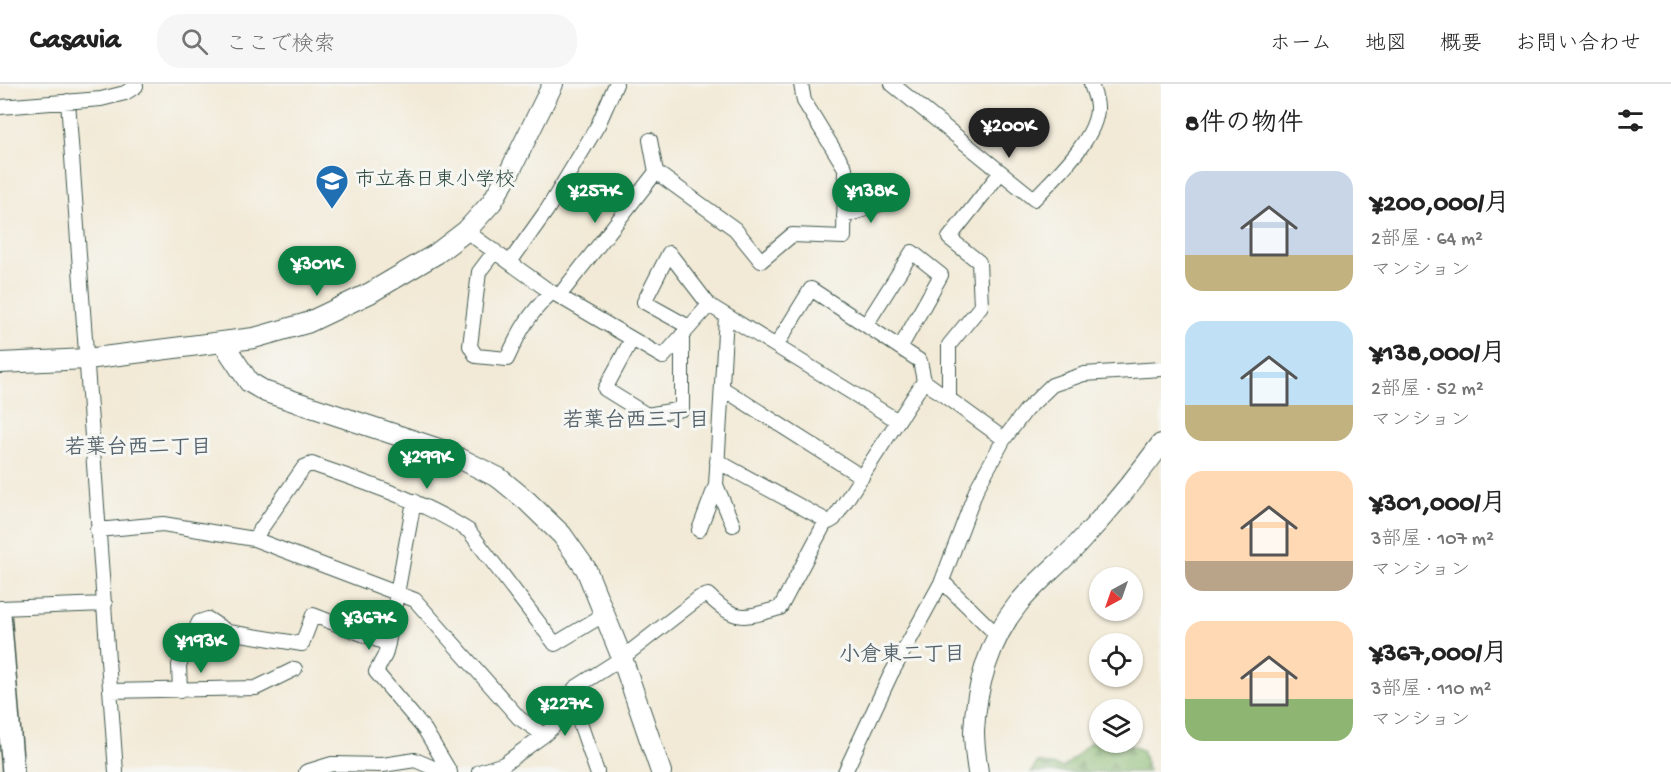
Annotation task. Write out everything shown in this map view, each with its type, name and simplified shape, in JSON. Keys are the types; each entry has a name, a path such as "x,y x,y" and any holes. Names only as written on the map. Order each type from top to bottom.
{"main road":[{"path":"0,613 5,732 13,772"}],"street":[{"path":"0,363 87,359 254,339 307,323 370,293 436,254 466,231 497,194 554,84"},
{"path":"510,262 553,200 598,125 616,84"},
{"path":"650,140 656,172 735,229 761,261 792,235 844,237 845,168 804,100 801,84"},
{"path":"892,84 1034,200 1077,152 1090,133 1097,108 1091,84"},
{"path":"0,107 101,99 125,93 136,86"},
{"path":"68,101 116,772"},
{"path":"495,251 479,272 470,345 476,356 507,359 520,329 537,307 556,294 656,172"},
{"path":"949,399 950,345 981,306 979,262 949,238 1001,172"},
{"path":"844,216 887,202"},
{"path":"466,231 556,294 663,357 709,305"},
{"path":"866,325 912,252 941,275 900,348"},
{"path":"685,331 644,302 669,253 709,305 898,421"},
{"path":"776,346 811,289 920,361 924,381 1004,439"},
{"path":"699,530 716,485 726,316"},
{"path":"632,339 605,389 647,416 682,409 685,331"},
{"path":"222,344 249,382 267,392 445,451 500,478 562,535 586,569 605,614 661,772"},
{"path":"844,772 890,676 942,581 977,488 1004,439 1026,410 1052,385 1084,374 1161,369"},
{"path":"717,461 829,522 834,519 924,381"},
{"path":"722,388 862,477"},
{"path":"978,772 974,732 978,693 987,660 998,636 1018,604 1130,487 1161,444"},
{"path":"254,539 304,468 312,464 414,501 450,518 469,531 555,644 605,614"},
{"path":"716,485 733,525"},
{"path":"414,501 385,655 376,672 425,730 450,772"},
{"path":"479,772 504,765 544,735 553,727 575,688 622,658 699,598 708,595 724,611 745,617 780,608 825,521"},
{"path":"97,530 163,524 254,539 415,600 519,718 544,735"},
{"path":"942,581 998,636"},
{"path":"0,608 105,604"},
{"path":"180,691 179,665 199,622 208,619 228,632 302,644 313,615 387,644"},
{"path":"110,691 256,688 295,669"},
{"path":"571,697 597,772"},
{"path":"306,772 332,764 383,765 415,760 443,772"}],"green space":[{"path":"1089,744 1089,753 1143,753 1149,772 1031,772 1038,762 1063,768"}],"place":[{"name":"市立春日東小学校","path":"332,210"}],"district":[{"name":"若葉台西三丁目","path":"636,422"},
{"name":"若葉台西二丁目","path":"138,449"},
{"name":"小倉東二丁目","path":"902,656"}]}
